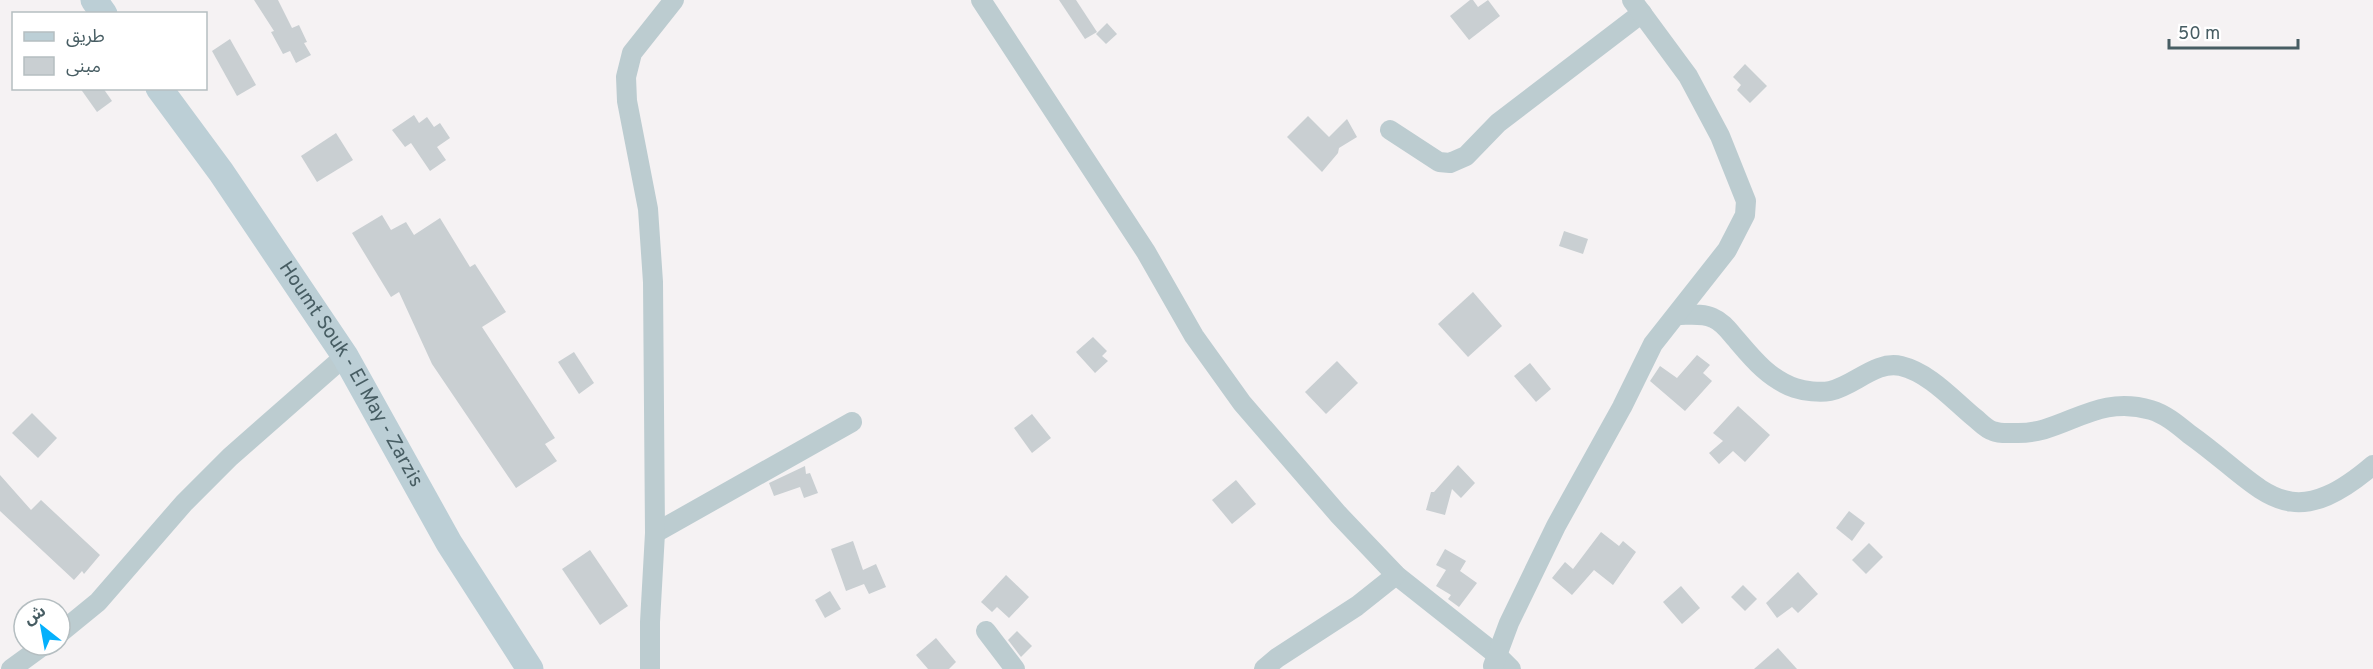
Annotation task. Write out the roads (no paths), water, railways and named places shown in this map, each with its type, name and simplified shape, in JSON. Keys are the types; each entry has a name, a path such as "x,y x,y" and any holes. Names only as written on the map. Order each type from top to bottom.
{"main road":[{"name":"Houmt Souk - El May - Zarzis","path":"160,90 221,172 345,356 449,543 530,669"}],"street":[{"path":"650,669 655,533 653,271 648,209 627,101 626,77 632,53 674,0"},
{"path":"981,0 1146,252 1194,336 1242,404 1338,514 1396,575 1500,664 1509,623 1556,526 1623,407 1653,344 1727,250 1744,215 1746,201 1720,136 1688,76 1637,6 1498,123 1466,156 1450,163 1439,162 1390,130"},
{"path":"1678,315 1710,316 1721,321 1766,372 1796,388 1827,392 1838,389 1882,367 1899,365 1915,371 1991,431 2019,434 2042,430 2080,414 2105,408 2130,405 2153,411 2203,443 2258,488 2280,500 2298,504 2313,502 2329,496 2344,488 2373,465"},
{"path":"72,623 98,602 176,511 230,457 345,356"},
{"path":"655,533 852,423"},
{"path":"1264,669 1277,658 1357,606 1396,575"},
{"path":"986,631 1015,669"},
{"path":"11,669 28,657"}]}
